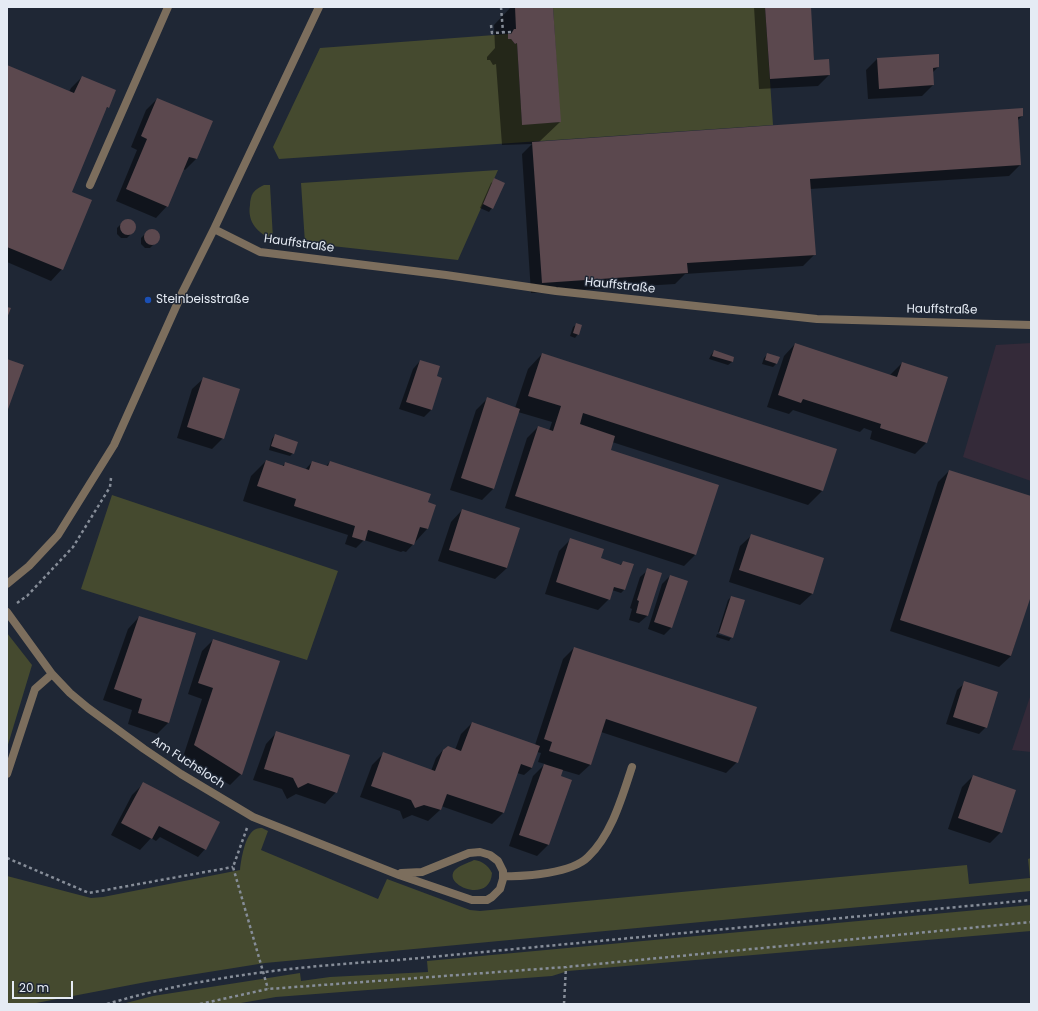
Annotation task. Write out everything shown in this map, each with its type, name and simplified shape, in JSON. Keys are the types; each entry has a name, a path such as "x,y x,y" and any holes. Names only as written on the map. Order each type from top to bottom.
{"street":[{"path":"90,186 168,7"},
{"path":"7,584 29,566 58,534 114,445 183,291 319,7"},
{"name":"Hauffstraße","path":"214,229 260,252 446,274 556,291 817,319 1031,325"},
{"name":"Am Fuchsloch","path":"7,612 52,674 70,693 144,749 181,774 252,817 399,875 472,900 487,900 497,893 500,889 503,871 498,861 490,855 475,852 464,854 422,872 401,873 399,875"},
{"path":"7,774 35,689 52,674"},
{"path":"503,876 536,875 573,867 588,858 614,819 632,767"}],"path":[{"path":"501,7 503,32"},
{"path":"491,25 492,33 512,32"},
{"path":"252,817 233,867 268,989"},
{"path":"7,858 89,893 233,867"},
{"path":"107,1004 149,992 201,982 263,972 328,964 399,960 1031,900"},
{"path":"200,1004 268,989 566,966 1031,922"},
{"path":"564,1004 566,966"}],"shaded area":[{"path":"1031,343 1031,481 963,457 996,345"},
{"path":"1031,694 1031,752 1012,750"}],"green space":[{"path":"553,7 765,7 773,125 279,159 273,147 320,48 508,34 508,39 511,39 515,44 517,43 522,124 560,122"},
{"path":"498,170 458,260 305,243 301,183"},
{"path":"264,185 270,185 273,239 258,231 250,217 250,202 253,193 255,190"},
{"path":"112,495 338,571 307,660 81,589"},
{"path":"7,633 32,665 7,748"},
{"path":"258,828 268,831 261,850 378,899 387,879 470,910 480,911 967,865 969,884 1030,878 1028,859 1031,858 1031,891 265,963 146,982 31,1004 7,1004 7,876 91,898 103,897 240,870 246,841 252,832"},
{"path":"474,860 480,861 489,868 492,873 489,882 484,888 476,890 461,886 455,882 453,877 456,869"},
{"path":"1031,905 1031,931 568,971 552,976 276,997 235,1004 122,1004 153,996 300,973 301,981 330,977 428,972 427,961"}],"building":[{"path":"515,7 553,7 561,122 522,125 517,43 515,44 511,39 508,39 508,34 511,34 514,29 516,29"},
{"path":"765,7 811,7 814,60 829,59 830,75 770,79"},
{"path":"939,54 939,67 933,68 934,85 879,89 877,58"},
{"path":"7,65 74,93 82,76 116,90 109,108 107,107 72,192 92,200 63,270 7,247"},
{"path":"157,98 213,121 197,159 189,157 168,207 126,189 147,139 141,136"},
{"path":"1023,108 1023,116 1018,117 1021,165 810,179 816,255 687,263 688,273 542,283 532,142"},
{"path":"494,178 505,183 493,209 483,204"},
{"path":"125,219 131,219 136,224 134,233 131,235 125,235 120,230 120,224"},
{"path":"149,229 155,229 160,234 158,243 155,245 149,245 144,240 144,234"},
{"path":"7,307 11,308 7,318"},
{"path":"576,323 582,325 579,335 573,333"},
{"path":"795,343 897,377 902,362 948,377 927,443 880,428 881,424 803,399 801,403 778,395"},
{"path":"714,350 734,357 733,362 712,356"},
{"path":"542,353 837,449 823,491 583,413 580,424 615,436 611,450 719,485 696,555 515,496 538,426 553,431 561,406 528,396"},
{"path":"767,353 780,357 777,364 765,360"},
{"path":"7,359 24,365 7,412"},
{"path":"420,360 440,366 437,376 442,378 432,410 406,402"},
{"path":"203,377 240,389 224,439 187,427"},
{"path":"487,397 520,409 494,489 461,478"},
{"path":"275,434 298,442 294,454 271,446"},
{"path":"266,460 284,466 285,462 309,470 312,461 328,466 330,461 431,494 428,502 436,505 428,529 420,527 414,545 368,530 365,541 352,537 355,526 294,506 296,499 257,486"},
{"path":"949,470 1031,496 1031,596 1011,656 900,620"},
{"path":"462,509 520,528 507,568 449,550"},
{"path":"751,534 824,558 813,594 739,570"},
{"path":"570,538 604,549 601,558 621,565 623,561 634,564 625,590 614,587 610,600 556,582"},
{"path":"647,568 662,573 648,616 636,613 639,601 637,600"},
{"path":"670,575 688,581 672,628 654,622"},
{"path":"731,596 745,600 733,638 719,633"},
{"path":"139,616 196,633 169,723 138,713 142,699 114,689"},
{"path":"213,639 280,661 242,775 194,745 213,688 198,683"},
{"path":"574,647 757,707 738,763 606,719 591,765 549,751 552,742 544,739"},
{"path":"964,681 998,692 987,728 953,717"},
{"path":"472,722 540,746 532,768 521,764 504,813 447,794 441,810 424,805 415,808 411,800 371,786 383,752 435,771 443,750 448,746 461,751"},
{"path":"276,731 350,755 337,793 308,783 298,788 293,778 264,769"},
{"path":"544,764 563,770 561,776 572,780 549,845 519,835"},
{"path":"973,775 1016,790 1002,833 958,818"},
{"path":"143,782 220,822 206,850 159,826 152,839 121,823"}],"place":[{"name":"Steinbeisstraße","path":"148,300"}]}
